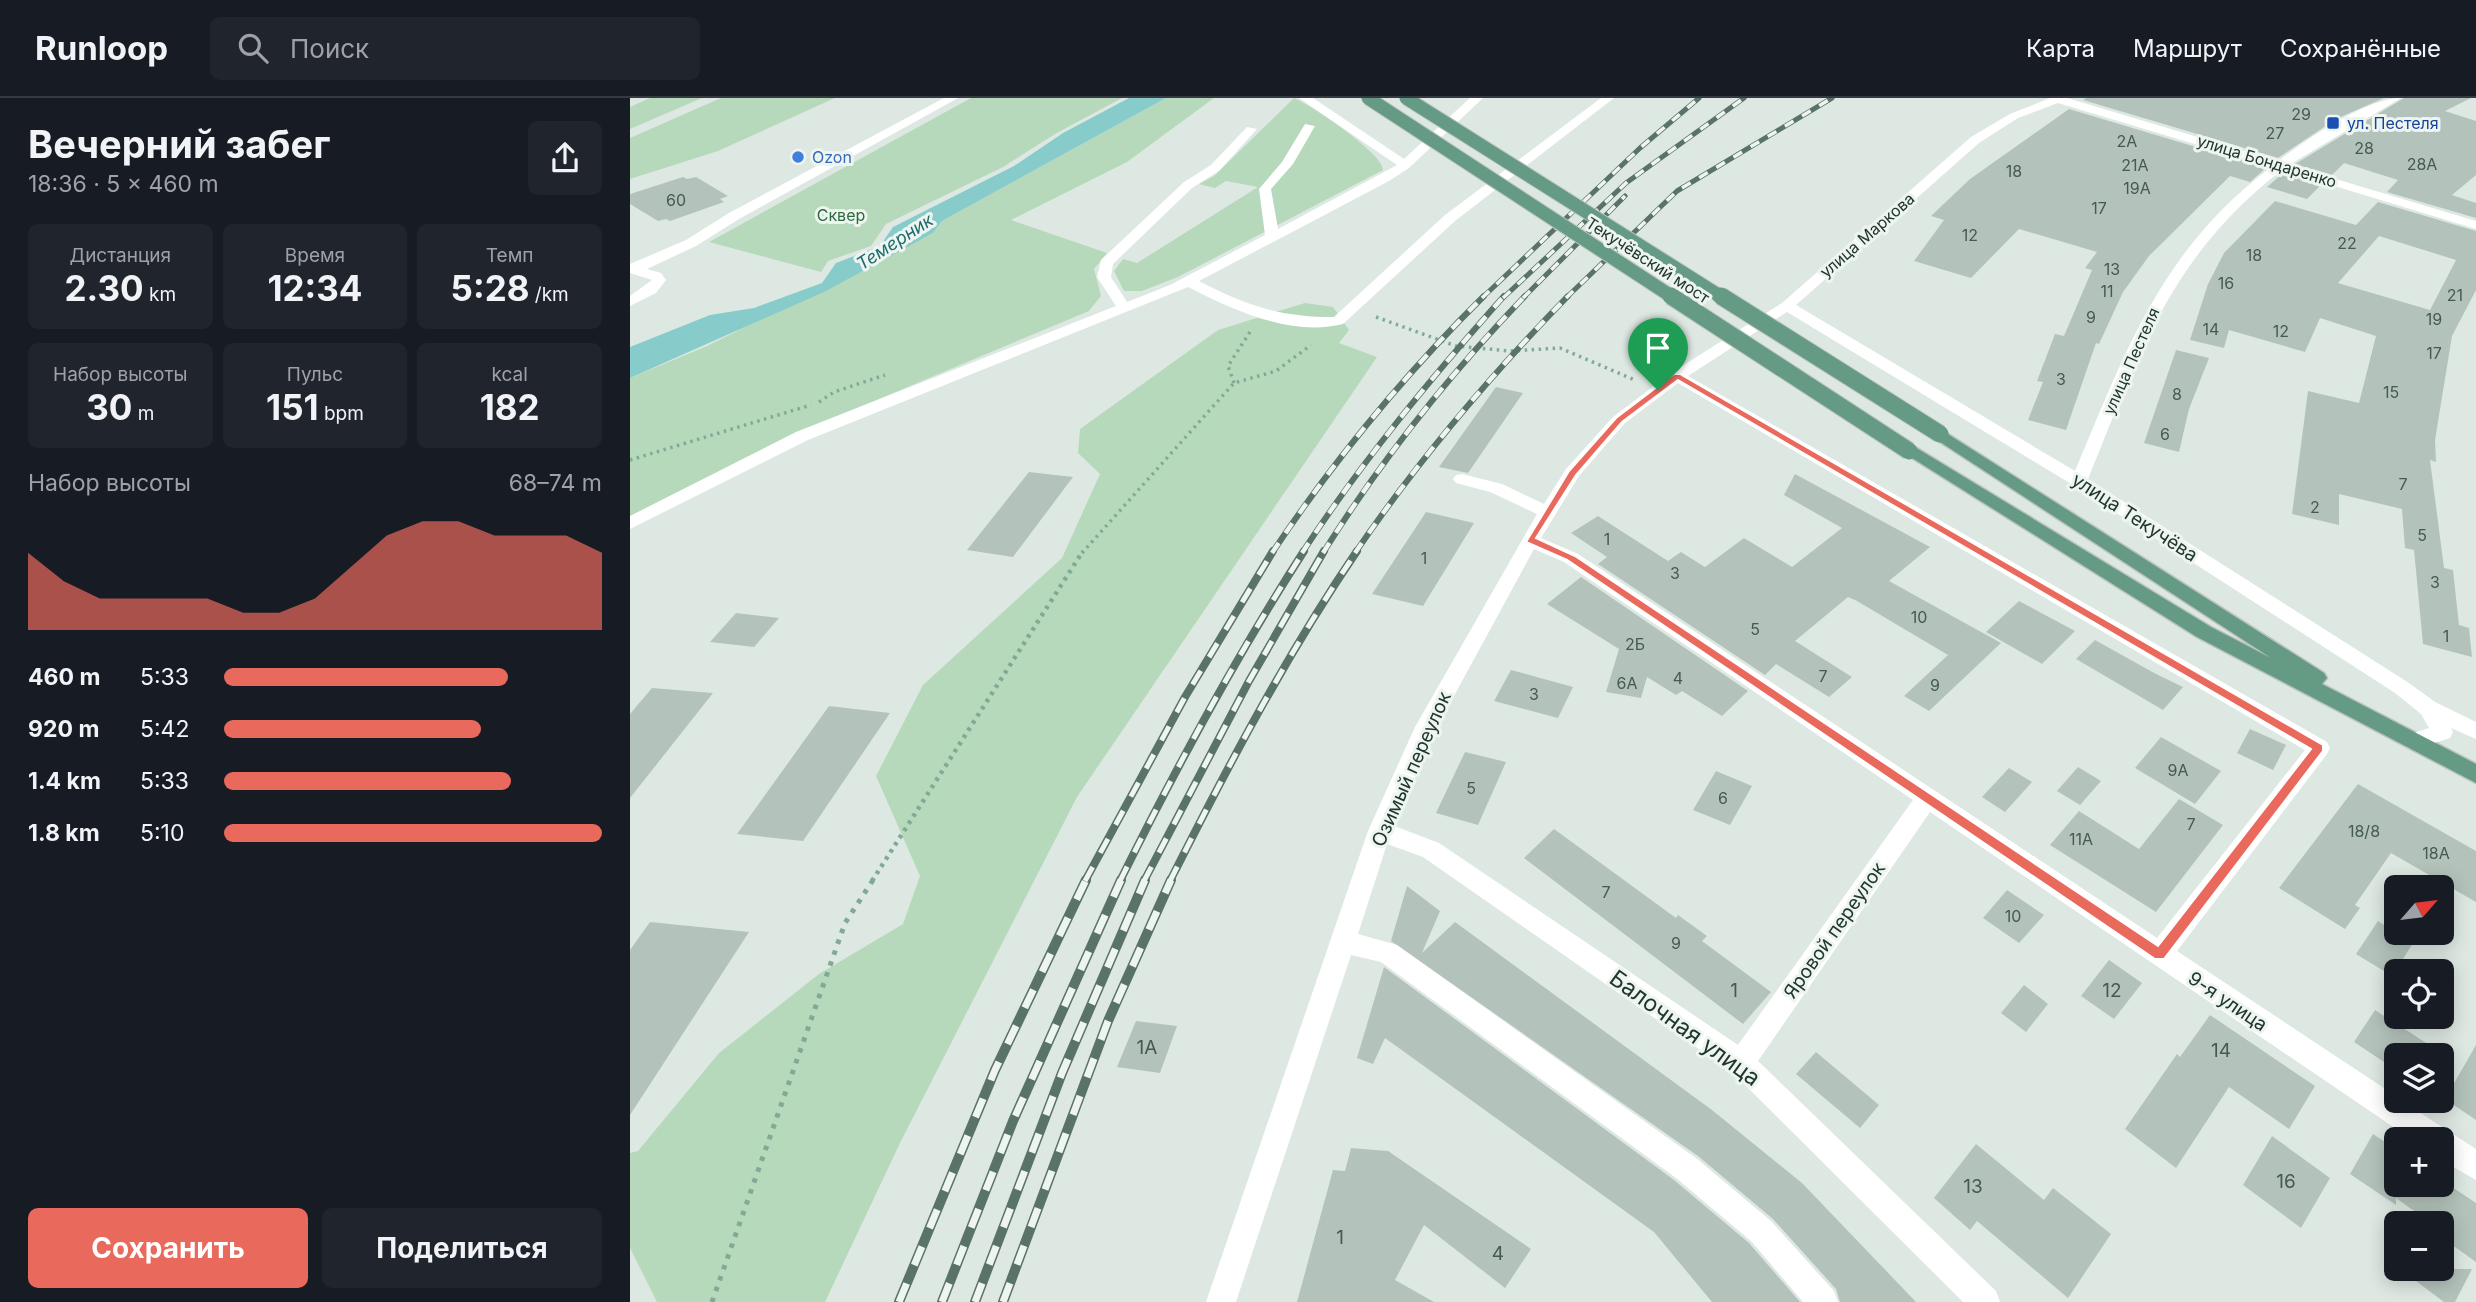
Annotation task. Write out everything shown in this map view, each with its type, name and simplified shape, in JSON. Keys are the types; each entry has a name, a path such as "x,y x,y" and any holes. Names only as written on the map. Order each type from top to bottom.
{"main road":[{"name":"Текучёвский мост","path":"1368,98 1909,451 2204,632 2425,747"},
{"name":"Текучёвский мост","path":"1406,98 1940,434 2425,747"},
{"path":"2425,747 2476,774"}],"street":[{"path":"632,268 691,243 734,216 952,98"},
{"path":"1305,98 1405,165"},
{"path":"630,523 802,436 1188,281 1405,165 1477,98"},
{"path":"1188,281 1231,303 1292,321 1338,321 1356,308 1450,218 1608,98"},
{"name":"улица Пестеля","path":"2079,481 2155,305 2204,236 2230,207 2278,165 2329,131 2395,98"},
{"name":"улица Бондаренко","path":"2059,99 2103,106 2278,165 2476,225"},
{"name":"улица Маркова","path":"1677,376 1787,306 1975,141 2014,116 2059,99"},
{"path":"1272,236 1265,189 1287,164 1309,126"},
{"path":"1124,308 1104,276 1106,262 1188,185 1215,169 1251,129"},
{"path":"630,302 651,290 659,280 656,276 632,268"},
{"name":"улица Текучёва","path":"1787,306 2079,481 2402,688 2428,708 2476,731"},
{"path":"1677,376 2319,748 2160,955"},
{"name":"Озимый переулок","path":"1221,1302 1380,831 1426,727 1530,540 1573,473 1619,420 1677,376"},
{"path":"1462,479 1496,488 1548,512"},
{"name":"9-я улица","path":"1530,540 1571,558 2417,1127"},
{"path":"2425,747 2442,732 2428,708"},
{"name":"Яровой переулок","path":"1741,1063 1928,797"},
{"name":"Балочная улица","path":"1380,831 1431,850 1741,1063 1985,1302"},
{"path":"1344,942 1388,953 1686,1168 1761,1231 1823,1302"},
{"path":"2454,1152 2476,1166"}],"path":[{"path":"1356,308 1456,346 1510,351 1560,348 1658,390"},
{"path":"1234,383 1228,366 1265,313"},
{"path":"712,1302 845,923 1082,553 1234,383 1259,380 1285,368 1338,321"},
{"path":"630,460 818,402 830,402"}],"green space":[{"path":"650,98 702,98 630,129 630,107"},
{"path":"721,98 835,98 718,151 630,179 630,138"},
{"name":"Сквер","path":"971,98 1122,98 1055,134 1003,167 886,224 871,246 828,261 821,272 709,242"},
{"path":"1166,98 1214,98 1127,162 1011,220 1107,253 1094,269 1101,296 1089,311 831,419 630,518 630,378 707,346 933,233 942,221"},
{"path":"1294,98 1360,142 1372,153 1383,170 1178,277 1142,291 1124,291 1114,271 1123,259 1137,263 1258,187 1226,181 1215,188 1199,184 1214,176"},
{"path":"1305,303 1333,307 1349,330 1339,343 1377,357 1077,797 900,1143 825,1302 657,1302 630,1248 630,1153 638,1151 719,1053 819,974 903,924 920,876 876,776 923,685 1062,558 1100,474 1078,453 1080,429 1218,330"}],"water":[{"name":"Темерник","path":"1129,98 1166,98 942,221 933,233 824,292 630,378 630,347 710,315 754,308 822,283 836,263 880,246 893,227 1014,166 1063,133"}],"building":[{"path":"2384,98 2336,119 2278,158 2083,100"},
{"path":"2404,98 2471,98 2445,111 2476,121 2476,175 2452,195 2476,203 2476,218 2387,192 2398,180 2344,163 2332,175 2295,164"},
{"path":"2069,109 2266,168 2250,182 2230,176 2149,256 2123,292 2099,344 2096,343 2066,430 2028,420 2043,382 2037,381 2055,334 2064,336 2092,270 2085,268 2097,252 2019,229 1971,278 1914,261 1944,220 1931,216 1970,179"},
{"path":"2283,173 2321,185 2307,199 2267,187"},
{"path":"683,177 696,177 728,196 720,199 724,202 670,221 658,221 630,204 630,194"},
{"path":"2275,201 2356,225 2378,202 2476,231 2476,290 2452,336 2435,440 2436,462 2430,460 2444,568 2453,570 2459,625 2469,628 2472,657 2423,644 2414,550 2405,548 2402,509 2339,494 2339,525 2292,514 2308,391 2359,403 2376,336 2320,318 2305,352 2229,330 2224,348 2190,340 2208,284 2224,253","holes":["2379,236 2456,260 2430,310 2338,283"]},
{"path":"2176,350 2209,358 2189,409 2179,452 2144,443"},
{"path":"1496,387 1523,393 1468,473 1439,467"},
{"path":"1029,472 1073,477 1013,557 967,550"},
{"path":"1795,474 1930,547 1889,581 2001,643 1929,711 1904,696 1948,655 1857,601 1848,597 1795,641 1852,677 1829,697 1776,664 1765,675 1598,564 1607,557 1571,533 1598,516 1668,561 1681,552 1705,567 1744,538 1792,567 1842,528 1784,495"},
{"path":"1426,512 1474,523 1423,606 1372,594"},
{"path":"1581,577 1748,691 1722,716 1682,691 1676,695 1647,677 1641,698 1606,692 1619,649 1547,604"},
{"path":"2019,601 2075,631 2042,664 1986,632"},
{"path":"736,613 779,618 754,647 710,642"},
{"path":"2095,640 2183,687 2163,710 2076,659"},
{"path":"1511,670 1573,687 1558,718 1494,701"},
{"path":"652,688 713,693 630,798 630,714"},
{"path":"829,706 890,713 803,841 737,834"},
{"path":"2250,729 2286,745 2273,770 2237,753"},
{"path":"2161,737 2221,771 2195,804 2135,768"},
{"path":"1465,752 1506,762 1478,825 1436,813"},
{"path":"2078,767 2101,781 2080,805 2057,791"},
{"path":"2009,768 2032,782 2005,812 1982,797"},
{"path":"1716,771 1752,786 1730,825 1693,810"},
{"path":"2358,784 2476,851 2476,902 2454,889 2454,875 2429,875 2391,853 2355,905 2360,908 2345,929 2279,888"},
{"path":"2179,799 2223,825 2156,912 2050,845 2079,811 2139,849"},
{"path":"1554,829 1676,918 1678,915 1707,936 1702,941 1771,992 1743,1024 1524,858"},
{"path":"1407,886 1440,911 1422,953 1455,922 1712,1110 1802,1183 1916,1302 1840,1302 1836,1289 1773,1219 1698,1156 1391,941"},
{"path":"2007,890 2044,915 2019,943 1983,918"},
{"path":"2378,921 2384,925 2384,945 2412,945 2403,959 2384,959 2384,971 2356,954"},
{"path":"650,922 749,932 630,1115 630,950"},
{"path":"2109,960 2142,983 2114,1019 2081,996"},
{"path":"1384,967 1674,1180 1749,1243 1800,1302 1712,1302 1654,1232 1385,1038 1373,1064 1357,1058"},
{"path":"2024,985 2048,1004 2026,1032 2001,1013"},
{"path":"2375,1010 2384,1016 2384,1029 2405,1029 2426,1043 2384,1043 2384,1062 2354,1042"},
{"path":"2210,1015 2315,1086 2289,1129 2229,1087 2176,1168 2125,1129 2177,1054 2180,1057"},
{"path":"1136,1021 1177,1026 1160,1073 1117,1067"},
{"path":"2476,1045 2476,1120 2454,1105 2454,1083"},
{"path":"1816,1052 1879,1105 1860,1128 1796,1074"},
{"path":"2373,1134 2384,1141 2384,1197 2350,1174"},
{"path":"2272,1136 2330,1178 2301,1228 2243,1185"},
{"path":"1976,1144 2044,1200 2053,1188 2111,1234 2068,1298 1977,1221 1970,1230 1934,1198"},
{"path":"1351,1148 1388,1151 1531,1249 1505,1288 1424,1225 1395,1280 1434,1302 1297,1302 1333,1170 1345,1171"},
{"path":"2454,1188 2476,1203 2476,1262 2454,1246 2454,1211 2414,1211 2396,1198 2396,1205 2384,1197 2454,1197"},
{"path":"2454,1269 2472,1269 2455,1302 2444,1302 2416,1281 2454,1281"}],"railway":[{"path":"1482,298 1640,148 1699,98"},
{"path":"1503,298 1626,183 1744,98"},
{"path":"1567,297 1677,191 1832,98"},
{"path":"1525,296 1625,196"},
{"path":"1302,553 1398,421 1504,296"},
{"path":"1323,553 1368,485 1417,419 1525,296"},
{"path":"1355,553 1404,485 1456,420 1510,357 1567,297"},
{"path":"1272,553 1371,419 1482,298"},
{"path":"1085,881 1185,697 1273,551"},
{"path":"1120,881 1207,714 1304,551"},
{"path":"1144,881 1249,681 1324,551"},
{"path":"1170,881 1258,713 1305,631 1357,551"},
{"path":"899,1302 995,1070 1086,880"},
{"path":"942,1302 1013,1121 1121,880"},
{"path":"975,1302 1062,1073 1145,880"},
{"path":"1003,1302 1108,1021 1171,880"}],"place":[{"name":"ул. Пестеля","path":"2333,123"},
{"name":"Ozon","path":"798,157"}],"route":[{"path":"1677,376 2319,748 2160,955 1571,558 1530,540 1573,473 1619,420 1658,390 1677,376"}]}
